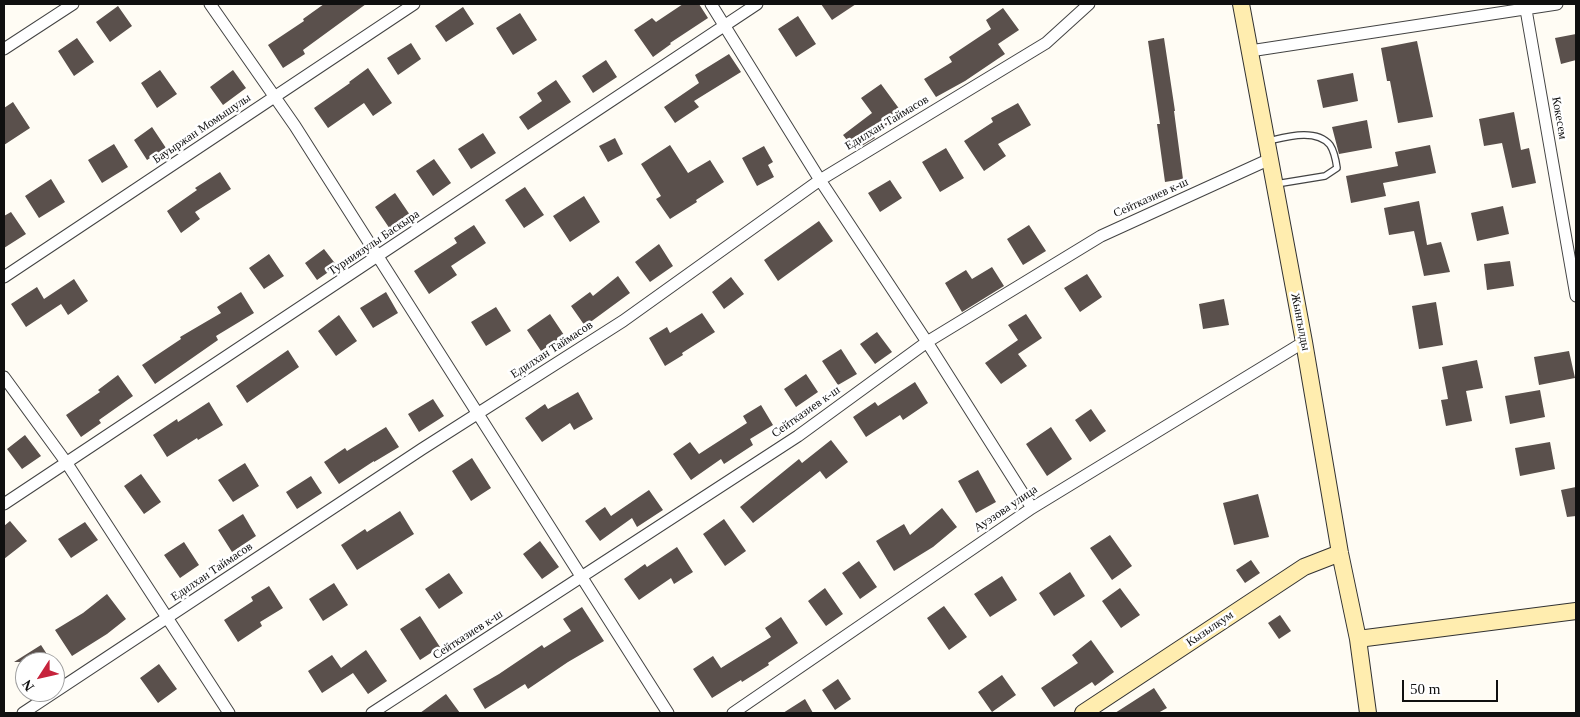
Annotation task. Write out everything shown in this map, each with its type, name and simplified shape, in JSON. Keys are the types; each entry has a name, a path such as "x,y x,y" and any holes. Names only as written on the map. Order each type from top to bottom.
{"street":[{"path":"4,49 73,4"},
{"path":"210,4 275,97 668,713"},
{"name":"Бауыржан Момышулы","path":"4,277 414,4"},
{"path":"711,4 820,180 927,342 1032,508"},
{"name":"Турниязулы Баскыра","path":"4,504 378,257 725,24 758,4"},
{"name":"Едилхан Таймасов","path":"23,713 477,414 623,321 820,180 1046,43 1089,4"},
{"name":"Жынгылды","path":"1241,4 1304,342 1340,553 1358,640 1368,713"},
{"path":"1250,51 1526,6 1557,4"},
{"name":"Кокесем","path":"1526,6 1576,296"},
{"name":"Сейтказиев к-ш","path":"372,713 798,436 927,342 1101,236 1270,159"},
{"name":"Ауэзова улица","path":"733,713 1032,508 1304,342"},
{"path":"4,377 66,462 229,713"},
{"name":"Кызылкум","path":"1083,713 1304,567 1340,553"},
{"path":"1358,640 1576,611"}],"lane":[{"path":"1266,141 1287,137 1316,136 1330,145 1337,168 1325,176 1274,184"}],"building":[{"path":"324,4 366,4 303,50 305,54 283,68 268,45 304,21 303,19"},
{"path":"683,4 699,4 708,18 670,43 653,57 634,30 652,18 656,22"},
{"path":"821,4 856,4 832,20"},
{"path":"118,6 132,26 110,42 96,22"},
{"path":"463,7 474,24 446,42 435,26"},
{"path":"1003,8 1019,30 998,44 1005,54 965,81 936,97 924,79 952,62 949,57 991,29 986,20"},
{"path":"520,13 537,40 513,55 496,28"},
{"path":"798,16 816,44 796,57 778,29"},
{"path":"1576,34 1576,60 1561,64 1555,38"},
{"path":"77,38 94,62 74,76 58,51"},
{"path":"1164,38 1183,179 1165,182 1157,124 1160,124 1148,41"},
{"path":"1417,41 1433,117 1398,123 1381,48"},
{"path":"411,43 421,59 398,75 387,58"},
{"path":"729,54 741,72 694,101 699,107 675,123 664,107 699,83 695,75"},
{"path":"606,60 617,77 593,93 582,76"},
{"path":"368,68 392,103 373,116 364,103 328,128 314,108"},
{"path":"160,70 177,94 157,108 141,83"},
{"path":"233,70 246,88 223,105 210,87"},
{"path":"1353,73 1358,101 1323,108 1317,80"},
{"path":"556,80 571,102 528,130 519,117 542,101 537,93"},
{"path":"881,84 903,114 873,135 875,138 855,150 843,135 872,113 861,98"},
{"path":"13,102 30,128 4,145 4,108"},
{"path":"1018,103 1031,125 998,144 1006,156 984,171 964,141 993,122 991,118"},
{"path":"1514,112 1521,150 1529,148 1536,183 1512,188 1502,143 1484,146 1479,119"},
{"path":"1367,120 1372,148 1339,154 1332,127"},
{"path":"152,127 166,148 147,160 134,140"},
{"path":"483,133 496,153 471,169 458,149"},
{"path":"615,138 623,154 608,162 599,146"},
{"path":"114,144 128,167 102,183 88,160"},
{"path":"670,145 688,173 710,160 724,182 670,219 656,199 661,196 641,164"},
{"path":"1430,145 1436,173 1383,183 1386,196 1351,203 1346,176 1398,166 1395,152"},
{"path":"764,146 773,162 768,165 774,177 757,186 742,158"},
{"path":"946,148 964,178 940,192 922,162"},
{"path":"434,159 451,183 433,196 416,171"},
{"path":"220,172 231,189 195,212 200,219 181,233 167,211 197,190 195,188"},
{"path":"51,179 65,202 39,218 25,196"},
{"path":"890,180 902,198 880,212 868,193"},
{"path":"525,187 544,215 524,228 505,200"},
{"path":"395,193 410,215 390,229 375,207"},
{"path":"584,196 600,222 570,242 553,216"},
{"path":"1419,201 1427,245 1441,242 1450,272 1424,276 1414,231 1389,235 1384,208"},
{"path":"1503,206 1509,234 1477,241 1471,213"},
{"path":"11,212 26,234 4,248 4,216"},
{"path":"819,221 833,241 778,281 764,260"},
{"path":"474,225 486,243 451,266 457,275 429,294 414,271 457,243 454,238"},
{"path":"1029,225 1046,251 1023,265 1007,239"},
{"path":"659,244 673,266 650,282 635,262"},
{"path":"324,249 337,266 317,280 305,263"},
{"path":"269,254 284,276 264,289 249,268"},
{"path":"1510,261 1514,286 1487,290 1484,264"},
{"path":"992,267 1004,286 962,312 945,283 966,270 972,279"},
{"path":"1087,274 1102,297 1080,312 1064,288"},
{"path":"618,276 630,293 585,326 571,306 590,292 593,296"},
{"path":"731,277 744,294 724,309 712,292"},
{"path":"74,279 88,301 68,315 61,304 26,327 11,304 37,287 44,299"},
{"path":"241,292 254,313 216,336 218,340 155,384 142,365 181,339 180,337 221,313 217,307"},
{"path":"386,292 398,313 373,328 360,308"},
{"path":"1224,299 1229,325 1203,329 1199,304"},
{"path":"1436,302 1443,345 1419,349 1412,306"},
{"path":"496,307 511,331 486,346 471,322"},
{"path":"702,313 715,332 665,366 649,338 667,327 670,333"},
{"path":"550,314 564,335 541,351 527,330"},
{"path":"1026,314 1042,338 1018,354 1027,366 1001,384 985,363 1018,340 1008,325"},
{"path":"339,315 357,341 336,356 318,331"},
{"path":"877,332 892,352 875,364 860,344"},
{"path":"841,349 857,374 838,385 822,361"},
{"path":"288,350 299,367 247,403 236,386"},
{"path":"1569,351 1575,378 1539,385 1534,357"},
{"path":"1477,360 1483,388 1466,391 1472,421 1446,426 1441,400 1448,399 1442,367"},
{"path":"806,374 818,392 796,407 784,389"},
{"path":"118,375 133,396 99,420 101,423 81,437 66,415 100,392 98,390"},
{"path":"915,382 928,403 903,420 900,415 866,437 853,417 875,402 878,406"},
{"path":"1540,390 1545,417 1510,424 1505,396"},
{"path":"578,392 593,419 574,430 570,423 542,442 525,418 545,404 548,409"},
{"path":"433,399 444,416 419,432 408,414"},
{"path":"209,402 223,425 198,440 197,438 167,457 153,435 177,419 178,422"},
{"path":"761,405 773,425 750,439 753,445 724,464 721,459 691,480 673,454 690,442 699,454 747,423 743,416"},
{"path":"1091,409 1106,431 1090,442 1075,420"},
{"path":"386,427 399,447 339,484 324,462 345,448 347,451"},
{"path":"1051,427 1072,459 1047,476 1026,444"},
{"path":"25,435 41,456 22,469 7,449"},
{"path":"831,440 848,462 826,479 820,471 753,523 740,507 799,459 802,463"},
{"path":"1550,442 1555,469 1520,476 1515,448"},
{"path":"472,458 491,488 471,501 452,471"},
{"path":"245,463 259,486 233,502 218,480"},
{"path":"978,470 996,502 976,513 958,481"},
{"path":"141,474 161,502 144,514 124,486"},
{"path":"311,476 322,493 297,509 286,492"},
{"path":"1576,487 1576,516 1567,517 1561,490"},
{"path":"649,490 663,510 637,527 632,518 600,541 585,521 605,507 611,516"},
{"path":"1258,494 1269,537 1234,545 1223,503"},
{"path":"942,508 957,527 933,547 894,571 876,541 904,524 910,535"},
{"path":"400,511 414,534 357,570 341,545 365,529 367,532"},
{"path":"243,514 256,536 232,552 218,530"},
{"path":"724,519 746,551 725,566 703,534"},
{"path":"10,521 27,541 4,559 4,526"},
{"path":"85,522 98,540 71,558 58,539"},
{"path":"1110,535 1132,566 1112,580 1090,548"},
{"path":"540,541 559,567 542,579 523,554"},
{"path":"184,542 199,565 180,578 164,555"},
{"path":"677,547 693,572 674,584 671,578 639,600 624,579 645,564 647,567"},
{"path":"1251,560 1260,573 1245,583 1236,570"},
{"path":"859,561 877,587 860,599 842,573"},
{"path":"1070,572 1085,596 1054,616 1039,593"},
{"path":"449,573 463,593 439,609 425,589"},
{"path":"1002,576 1017,600 990,617 974,594"},
{"path":"334,583 348,605 323,621 309,599"},
{"path":"269,586 283,608 260,622 262,626 238,642 224,620 253,601 251,597"},
{"path":"825,588 843,614 826,626 808,601"},
{"path":"1120,588 1140,615 1121,628 1102,601"},
{"path":"107,594 126,619 107,634 72,656 55,630 83,613"},
{"path":"944,606 967,637 949,650 927,618"},
{"path":"582,607 604,641 528,689 525,684 485,709 473,689 542,645 544,648 571,631 563,619"},
{"path":"1280,615 1291,631 1279,639 1268,623"},
{"path":"420,616 440,647 420,660 400,629"},
{"path":"781,617 798,643 768,663 769,665 712,698 693,669 713,656 721,668 771,637 765,628"},
{"path":"1091,640 1114,672 1095,686 1092,682 1054,707 1041,688 1078,663 1072,655"},
{"path":"41,645 46,652 30,652"},
{"path":"366,650 387,681 368,694 353,673 322,693 308,671 332,655 341,668"},
{"path":"159,664 177,689 158,703 140,678"},
{"path":"1002,675 1016,695 992,712 978,692"},
{"path":"838,679 851,699 835,710 822,690"},
{"path":"1154,688 1167,708 1158,713 1115,713"},
{"path":"446,694 460,713 420,713"},
{"path":"805,699 813,713 783,713"}]}
